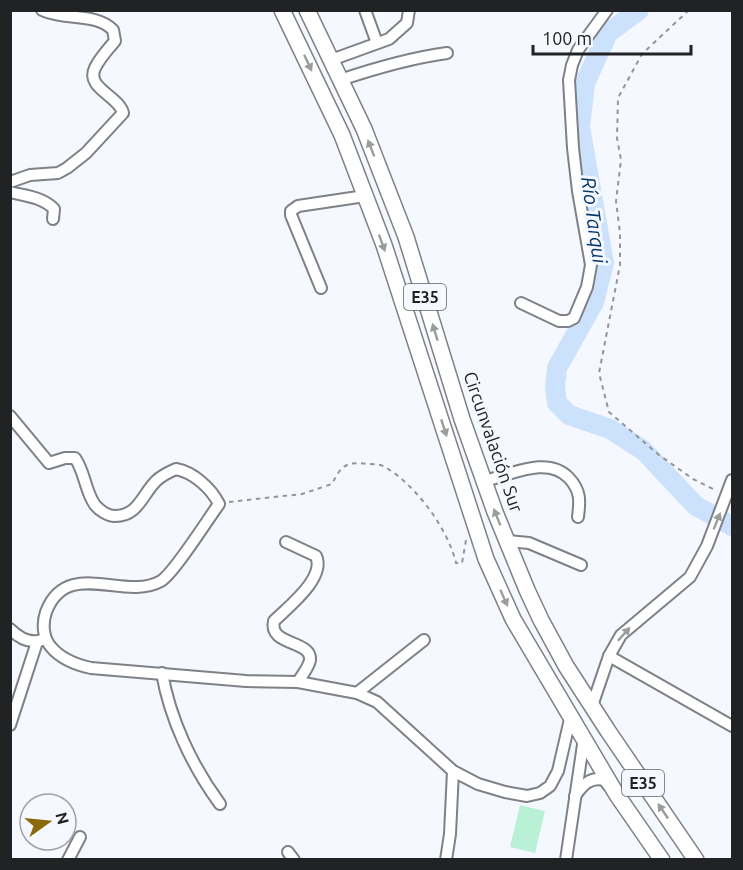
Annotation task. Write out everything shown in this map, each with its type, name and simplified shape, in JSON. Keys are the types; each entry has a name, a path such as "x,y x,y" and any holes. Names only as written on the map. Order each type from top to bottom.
{"highway":[{"name":"E35","path":"282,10 342,135 384,245 486,559 513,619 617,795 662,860"},
{"name":"Circunvalación Sur","path":"307,10 364,129 406,237 462,419 484,482 541,620 566,666 696,860"}],"street":[{"path":"10,182 30,175 58,173 67,168 86,153 123,113 117,101 96,85 93,76 94,68 115,41 113,30 100,21 62,17 42,10"},
{"path":"365,10 377,43"},
{"path":"331,60 389,39 407,23 410,10"},
{"path":"521,303 559,321 568,321 574,318 587,287 591,265 578,191 569,80 578,50 607,10"},
{"path":"340,80 381,66 447,53"},
{"path":"10,192 38,199 50,205 54,209 53,219"},
{"path":"321,288 291,211 298,206 365,196"},
{"path":"10,416 49,464 65,458 75,458 81,466 96,507 109,516 123,516 132,513 157,480 176,469 186,471 207,487 219,504 163,580 139,588 81,583 62,590 50,601 41,640 10,725"},
{"path":"484,482 527,469 547,467 559,470 579,491 578,518"},
{"path":"592,706 609,656 621,635 690,577 707,546 732,480"},
{"path":"507,541 529,543 581,565"},
{"path":"286,542 316,556 319,562 310,585 273,624 274,630 280,637 305,649 309,654 309,663 298,682"},
{"path":"10,628 26,640 41,640 75,664 91,668 246,681 298,682 357,693 377,702 453,771 478,784 527,796 540,793 550,786 558,771 571,715"},
{"path":"357,693 424,640"},
{"path":"609,656 732,726"},
{"path":"162,673 165,695 184,742 207,787 220,804"},
{"path":"567,860 584,738"},
{"path":"446,860 450,834 453,771"},
{"path":"575,796 588,782 599,778 604,780 617,795"},
{"path":"68,860 80,837"}],"path":[{"path":"689,10 642,54 618,98 617,138 621,160 616,201 621,265 599,373 609,412 659,455 693,479 727,496"},
{"path":"219,504 302,494 332,484 339,470 353,462 384,466 417,492 446,536 456,563 462,563 464,559 466,534"}],"green space":[{"path":"520,805 545,811 535,853 510,847"}],"waterway":[{"name":"Río Tarqui","path":"639,10 608,33 585,83 580,127 604,263 594,302 557,368 555,387 557,403 569,415 610,429 643,450 696,506 732,526"}]}
